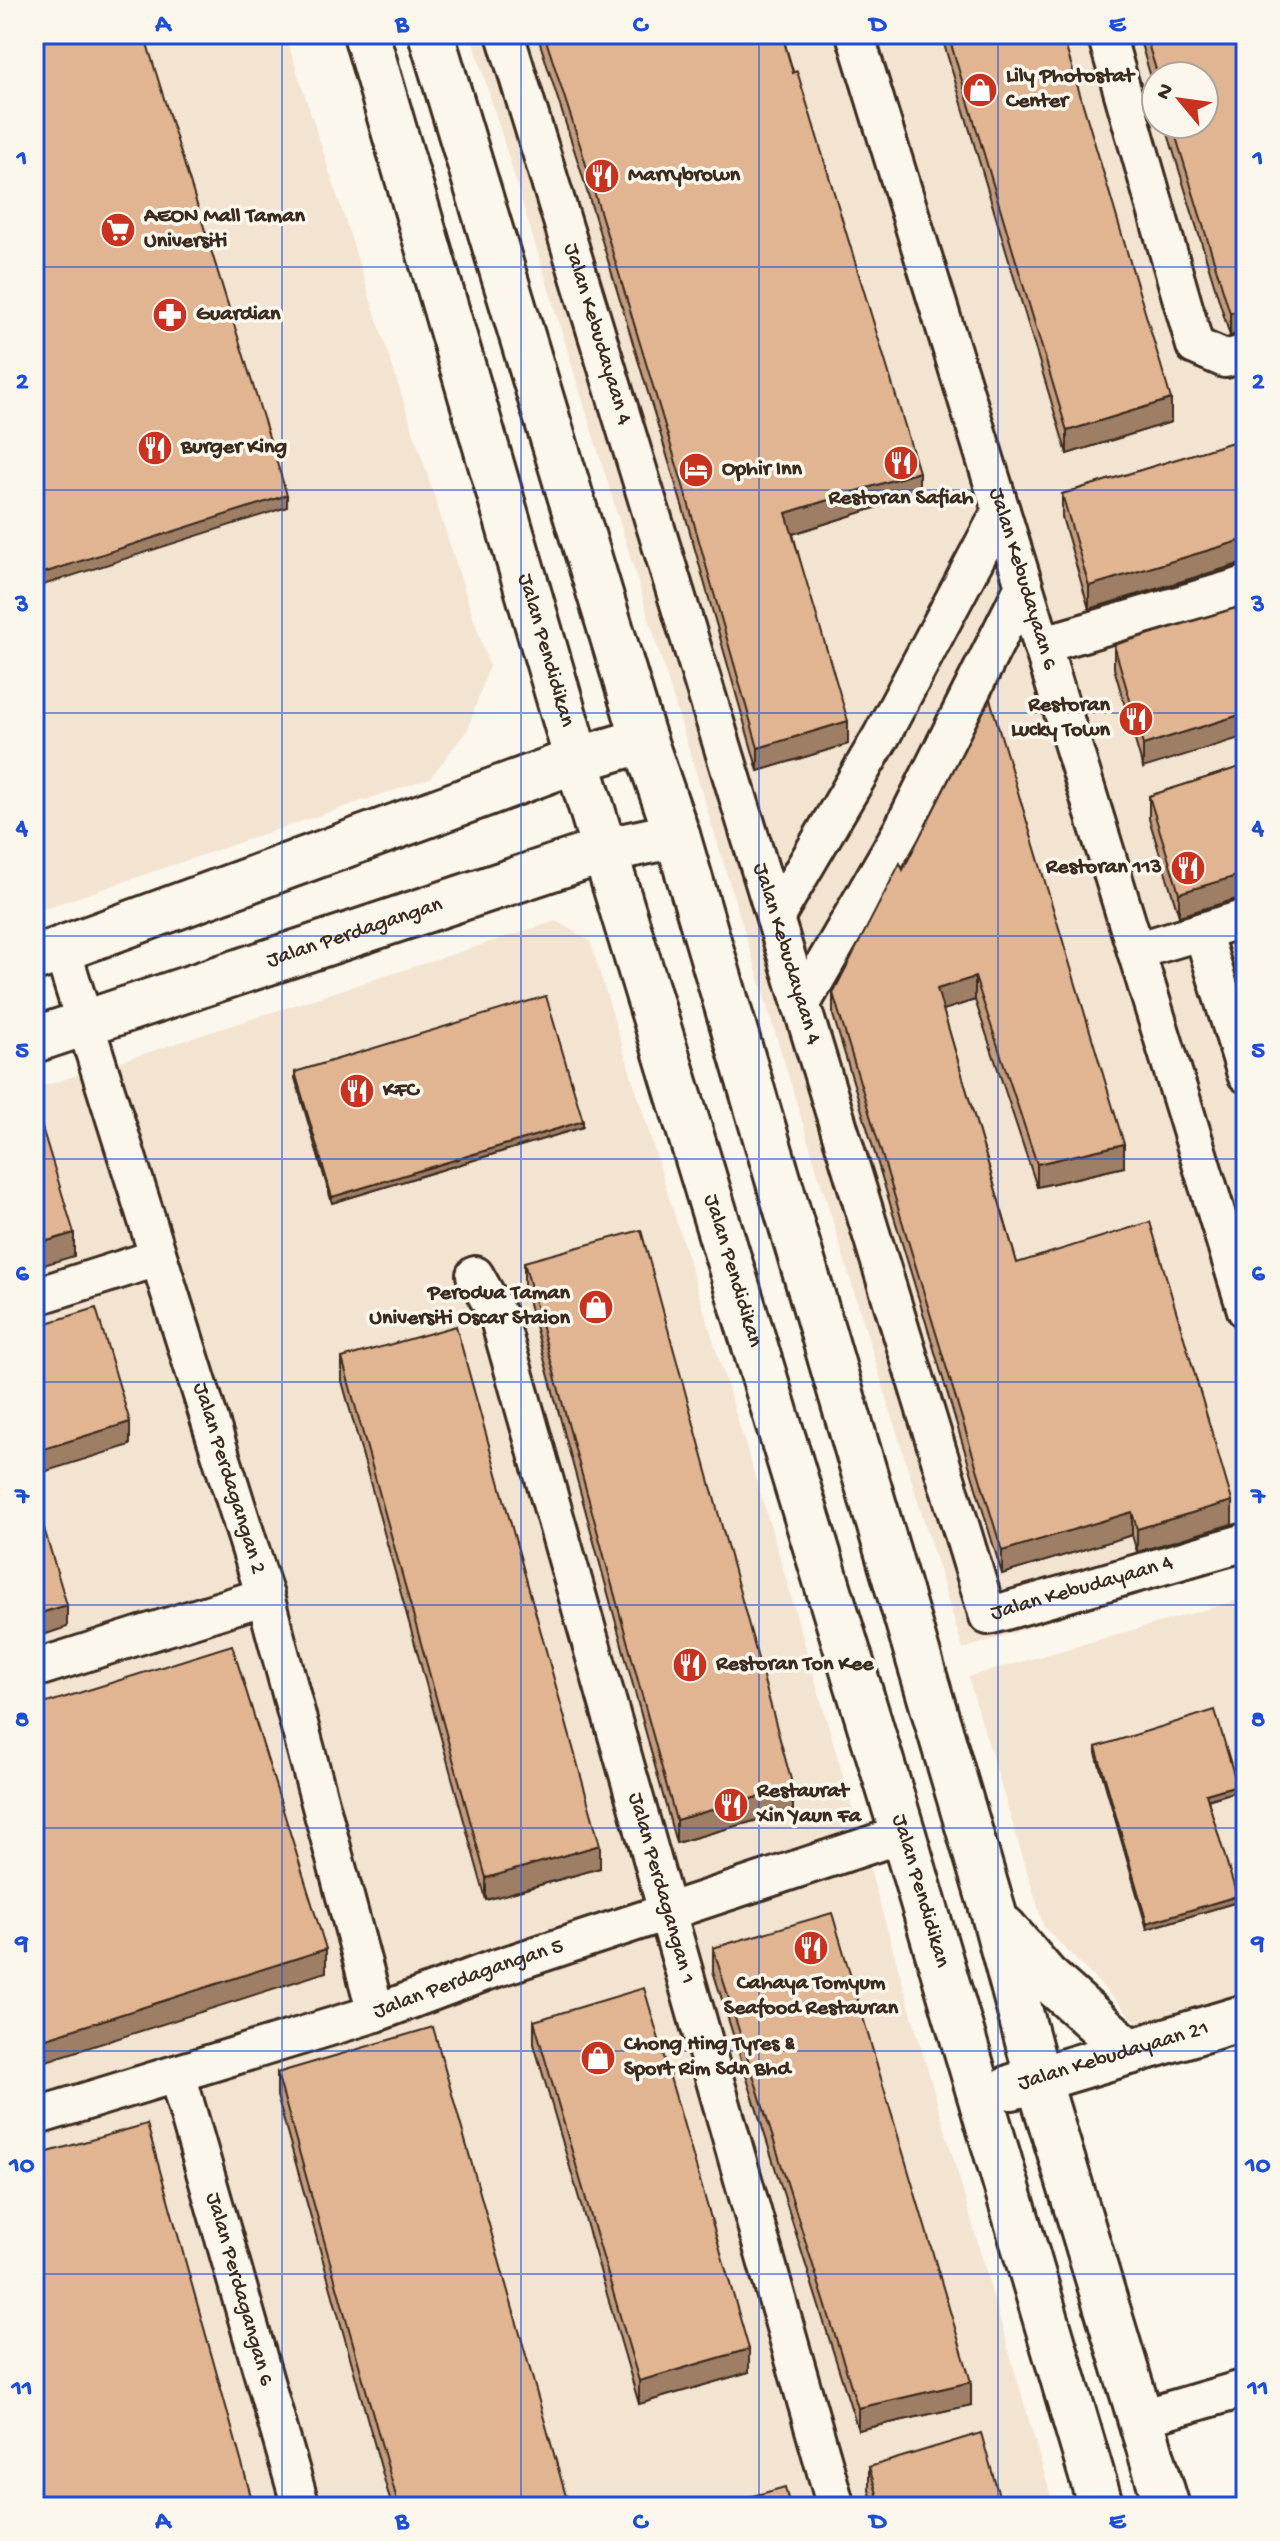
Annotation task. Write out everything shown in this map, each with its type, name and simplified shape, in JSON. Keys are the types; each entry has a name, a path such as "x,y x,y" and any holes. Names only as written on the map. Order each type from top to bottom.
{"main road":[{"name":"Jalan Pendidikan","path":"366,34 577,760 903,1834 1101,2507"},
{"path":"431,34 644,740 677,835 995,1918 1038,2079 1167,2507"},
{"path":"499,263 578,446 740,962 794,1234"},
{"path":"501,790 542,737 551,711 554,678"},
{"path":"48,954 577,760 644,740"},
{"name":"Jalan Perdagangan","path":"34,1040 606,850 677,835"},
{"path":"499,886 563,876 583,879 600,893 645,979"},
{"path":"995,1918 1046,1977 1130,2052"},
{"name":"Jalan Kebudayaan 21","path":"979,2097 1246,2017"}],"street":[{"name":"Jalan Kebudayaan 4","path":"505,34 988,1616 1246,1542"},
{"name":"Jalan Kebudayaan 6","path":"855,34 1246,1310"},
{"path":"1106,34 1195,346 1208,355 1225,359 1246,353"},
{"path":"775,918 882,735 1001,511"},
{"path":"1042,645 1246,585"},
{"path":"801,1005 902,830 1024,586"},
{"path":"1136,951 1246,918"},
{"path":"1202,931 1246,1074"},
{"name":"Jalan Perdagangan 2","path":"48,954 87,1024 157,1258 265,1596 376,2013"},
{"path":"34,1297 157,1258"},
{"name":"Jalan Perdagangan 1","path":"475,1275 498,1316 836,2507"},
{"path":"34,1669 265,1596"},
{"name":"Jalan Perdagangan 5","path":"34,2117 376,2013 488,1971 903,1834"},
{"name":"Jalan Perdagangan 6","path":"177,2074 301,2507"},
{"path":"1142,2418 1246,2388"}],"shaded area":[{"path":"34,34 285,34 489,666 468,729 430,778 34,912"},
{"path":"471,34 1246,34 1246,1558 963,1649"},
{"path":"556,921 590,941 775,1541 1054,2507 34,2507 34,1089"},
{"path":"1246,1598 1246,1992 1139,2024 1044,1927 968,1677"}],"building":[{"name":"AEON Mall Taman Universiti","path":"34,34 144,34 287,495 34,576"},
{"path":"544,34 782,34 793,73 797,71 919,472 786,513 848,721 758,748 688,502"},
{"path":"948,34 1062,34 1171,399 1067,431"},
{"path":"1145,34 1246,34 1246,311 1230,313 1177,140 1220,140 1220,60 1153,60"},
{"path":"1246,438 1246,539 1089,586 1062,494"},
{"path":"1246,605 1246,713 1143,745 1114,645"},
{"path":"990,699 1124,1144 1037,1164 975,977 937,989 1017,1263 1150,1222 1232,1501 1137,1529 1132,1512 1002,1551 833,993 900,863 903,870"},
{"path":"1246,765 1246,876 1240,875 1179,893 1149,796"},
{"path":"1246,960 1246,980 1240,962"},
{"path":"546,996 583,1121 332,1197 295,1072"},
{"path":"37,1111 74,1233 34,1245 34,1112"},
{"path":"641,1230 793,1787 676,1820 524,1262"},
{"path":"96,1308 130,1422 34,1452 34,1327"},
{"path":"456,1326 600,1845 486,1878 342,1358"},
{"path":"34,1495 67,1605 34,1615"},
{"path":"232,1645 326,1949 34,2042 34,1707"},
{"path":"1215,1710 1237,1785 1206,1794 1237,1896 1147,1923 1096,1747"},
{"path":"832,1913 971,2382 858,2408 713,1948"},
{"path":"644,1988 749,2349 639,2381 534,2021"},
{"path":"433,2027 569,2507 399,2507 277,2073"},
{"path":"147,2124 254,2507 34,2507 34,2156"},
{"path":"981,2433 1002,2507 881,2507 869,2467"},
{"path":"785,2487 790,2507 714,2507"}],"place":[{"name":"Lily Photostat Center","path":"980,90"},
{"name":"Marrybrown","path":"602,176"},
{"name":"AEON Mall Taman Universiti","path":"118,230"},
{"name":"Guardian","path":"170,315"},
{"name":"Burger King","path":"155,448"},
{"name":"Restoran Safiah","path":"901,463"},
{"name":"Ophir Inn","path":"696,470"},
{"name":"Restoran Lucky Town","path":"1136,719"},
{"name":"Restoran 113","path":"1188,868"},
{"name":"KFC","path":"357,1091"},
{"name":"Perodua Taman Universiti Oscar Staion","path":"596,1307"},
{"name":"Restoran Ton Kee","path":"690,1665"},
{"name":"Restaurat Xin Yaun Fa","path":"731,1805"},
{"name":"Cahaya Tomyum Seafood Restauran","path":"811,1948"},
{"name":"Chong Hing Tyres & Sport Rim Sdn Bhd","path":"598,2058"}]}
